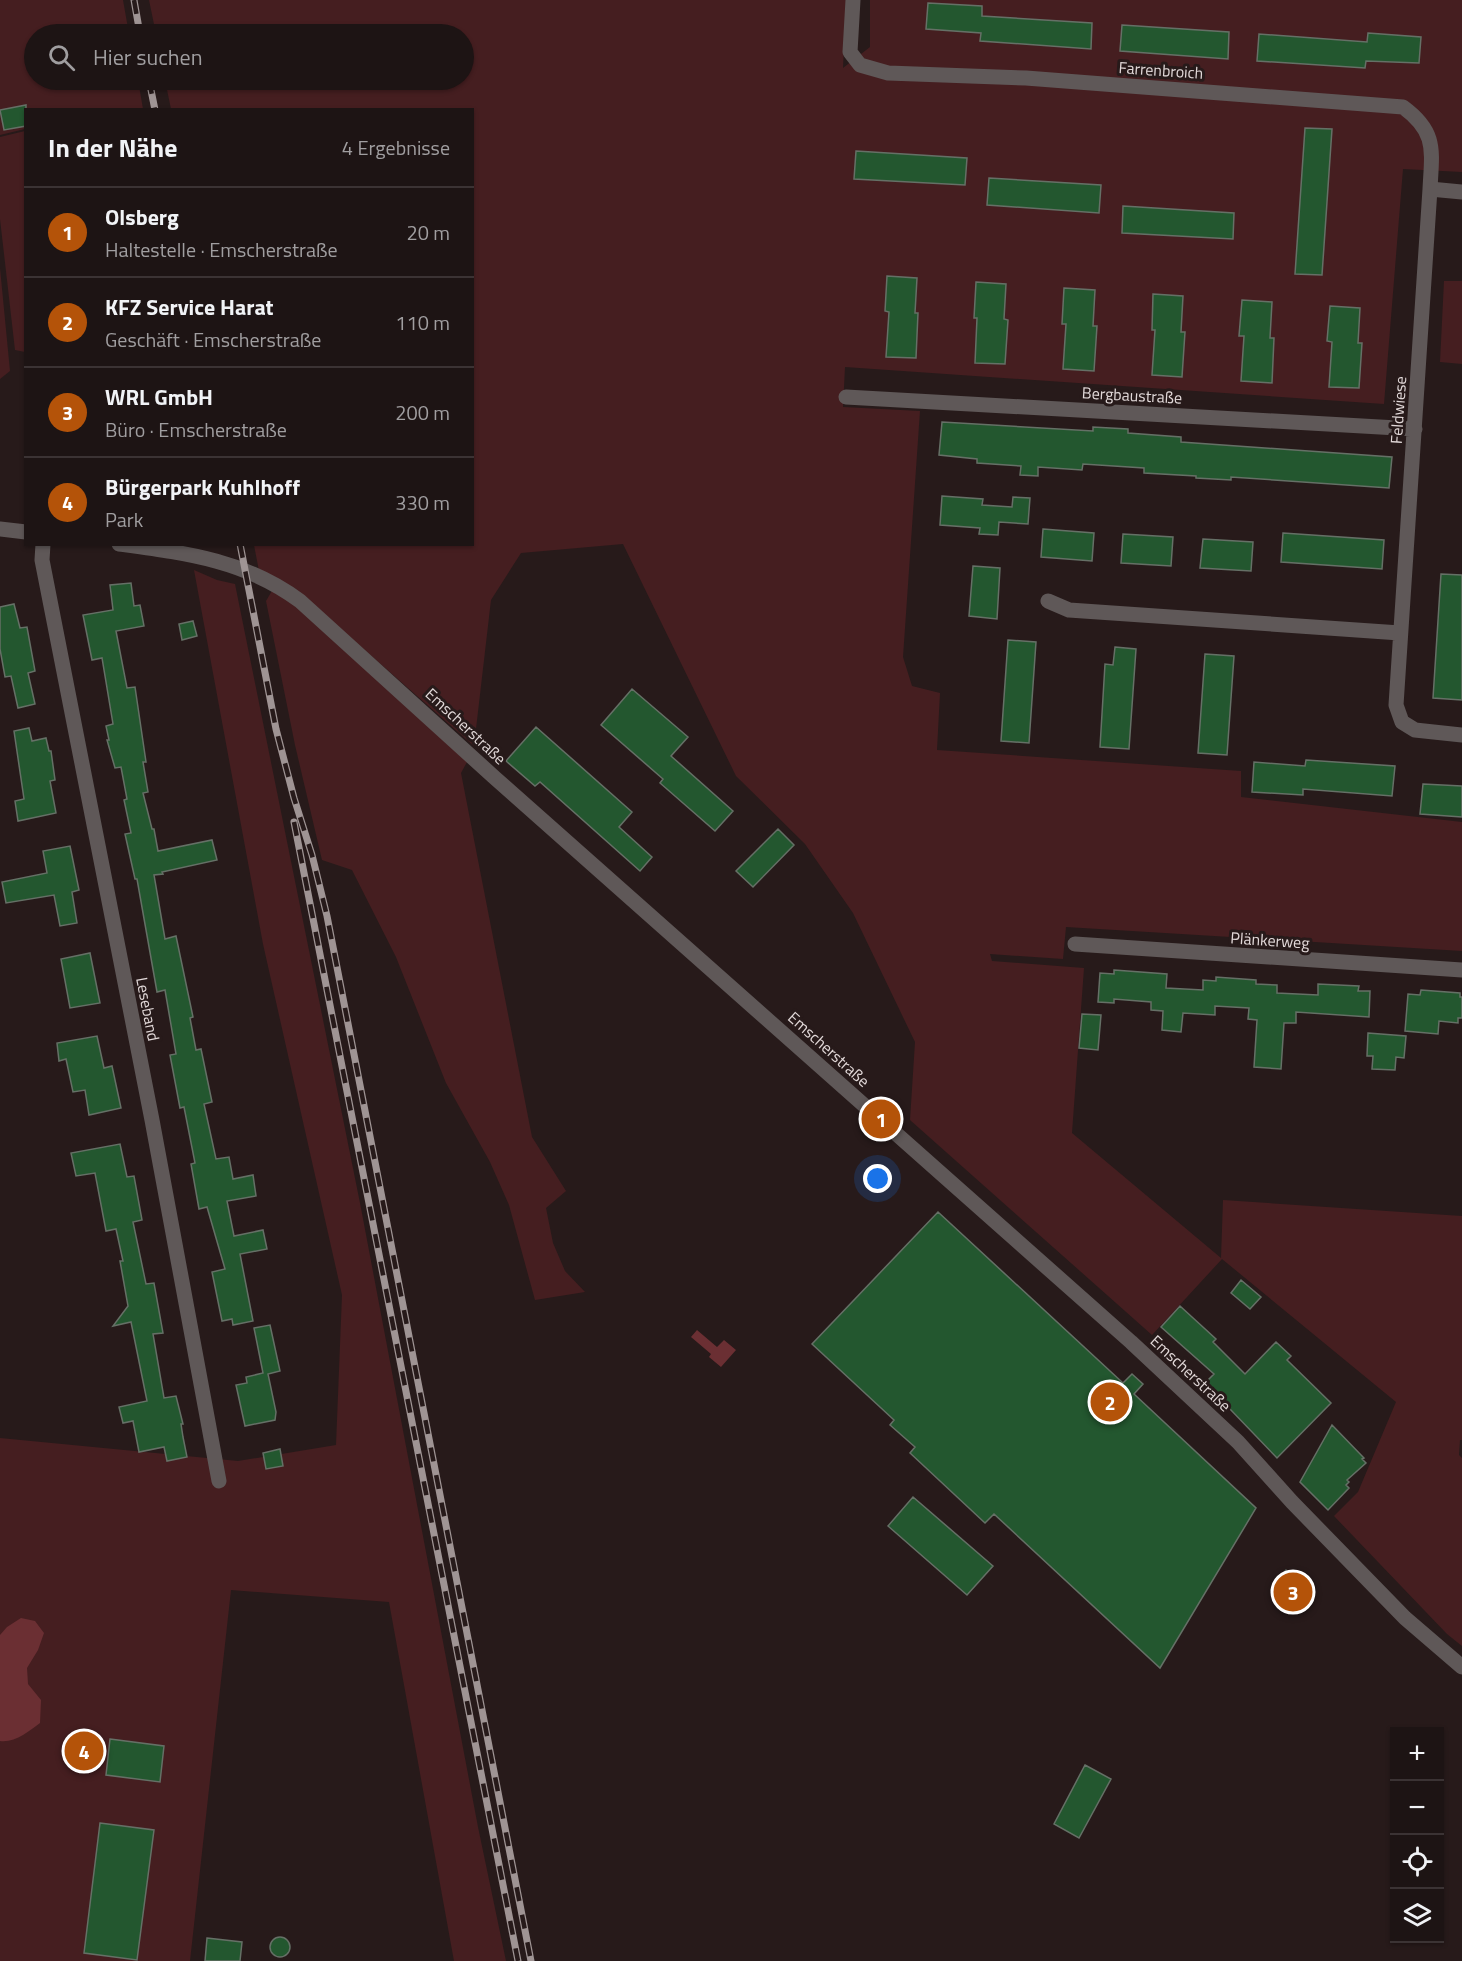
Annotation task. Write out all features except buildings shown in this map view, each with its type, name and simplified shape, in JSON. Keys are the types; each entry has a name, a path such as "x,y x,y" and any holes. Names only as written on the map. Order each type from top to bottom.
{"street":[{"name":"Farrenbroich","path":"853,0 850,52 860,65 888,73 1026,78 1403,107 1418,118 1428,134 1432,153 1430,189"},
{"path":"1430,189 1462,192"},
{"name":"Feldwiese","path":"1430,189 1396,705 1401,722 1415,729 1462,735"},
{"name":"Bergbaustraße","path":"846,397 1415,429"},
{"path":"0,529 24,532"},
{"name":"Leseband","path":"43,546 42,560 152,1120 219,1481"},
{"name":"Emscherstraße","path":"132,546 196,556 245,570 277,585 300,601 495,778 1131,1342 1238,1442 1292,1502 1405,1618 1462,1667"},
{"path":"1048,601 1069,610 1400,633"},
{"name":"Plänkerweg","path":"1075,944 1462,970"}],"shaded area":[{"path":"0,0 123,0 127,24 24,24 24,90 140,90 143,108 24,108 24,129 0,135"},
{"path":"149,0 846,0 843,68 870,47 870,0 1462,0 1462,172 1403,169 1384,404 845,367 843,407 920,411 903,657 912,686 940,693 937,750 1241,771 1241,797 1462,822 1462,951 1066,927 1063,959 990,954 992,961 1084,968 1072,1133 1221,1258 1223,1200 1462,1216 1462,1440 1460,1440 1459,1455 1462,1458 1462,1646 1447,1634 1334,1516 1358,1492 1396,1402 1222,1259 1152,1335 910,1120 915,1042 853,913 805,844 736,776 623,544 521,553 491,600 474,746 302,595 259,571 254,546 474,546 474,108 171,108 167,90 474,90 474,24 154,24"},
{"path":"24,131 24,352 15,350 0,219 0,137"},
{"path":"0,268 10,371 0,379"},
{"path":"1444,281 1462,281 1462,364 1440,362"},
{"path":"194,570 217,580 235,584 360,1203 478,1827 506,1961 454,1961 389,1602 231,1590 190,1961 0,1961 0,1438 238,1461 336,1445 342,1295 263,944"},
{"path":"273,589 298,606 467,762 461,773 532,1137 566,1191 546,1208 553,1243 565,1271 585,1292 535,1300 509,1205 490,1162 446,1083 396,957 352,870 322,860 295,745 266,601"},
{"path":"697,1330 717,1347 724,1340 736,1350 721,1367 709,1357 711,1354 691,1337"},
{"path":"21,1618 35,1621 44,1633 38,1650 27,1668 28,1684 41,1700 40,1723 16,1738 0,1741 0,1635 7,1627"}],"railway":[{"path":"134,0 138,24"},
{"path":"151,90 155,108"},
{"path":"240,546 276,729 327,916 531,1961"},
{"path":"294,822 518,1961"}],"place":[{"name":"Olsberg","path":"881,1119"},
{"name":"KFZ Service Harat","path":"1110,1402"},
{"name":"WRL GmbH","path":"1293,1592"},
{"name":"Bürgerpark Kuhlhoff","path":"84,1751"}]}
